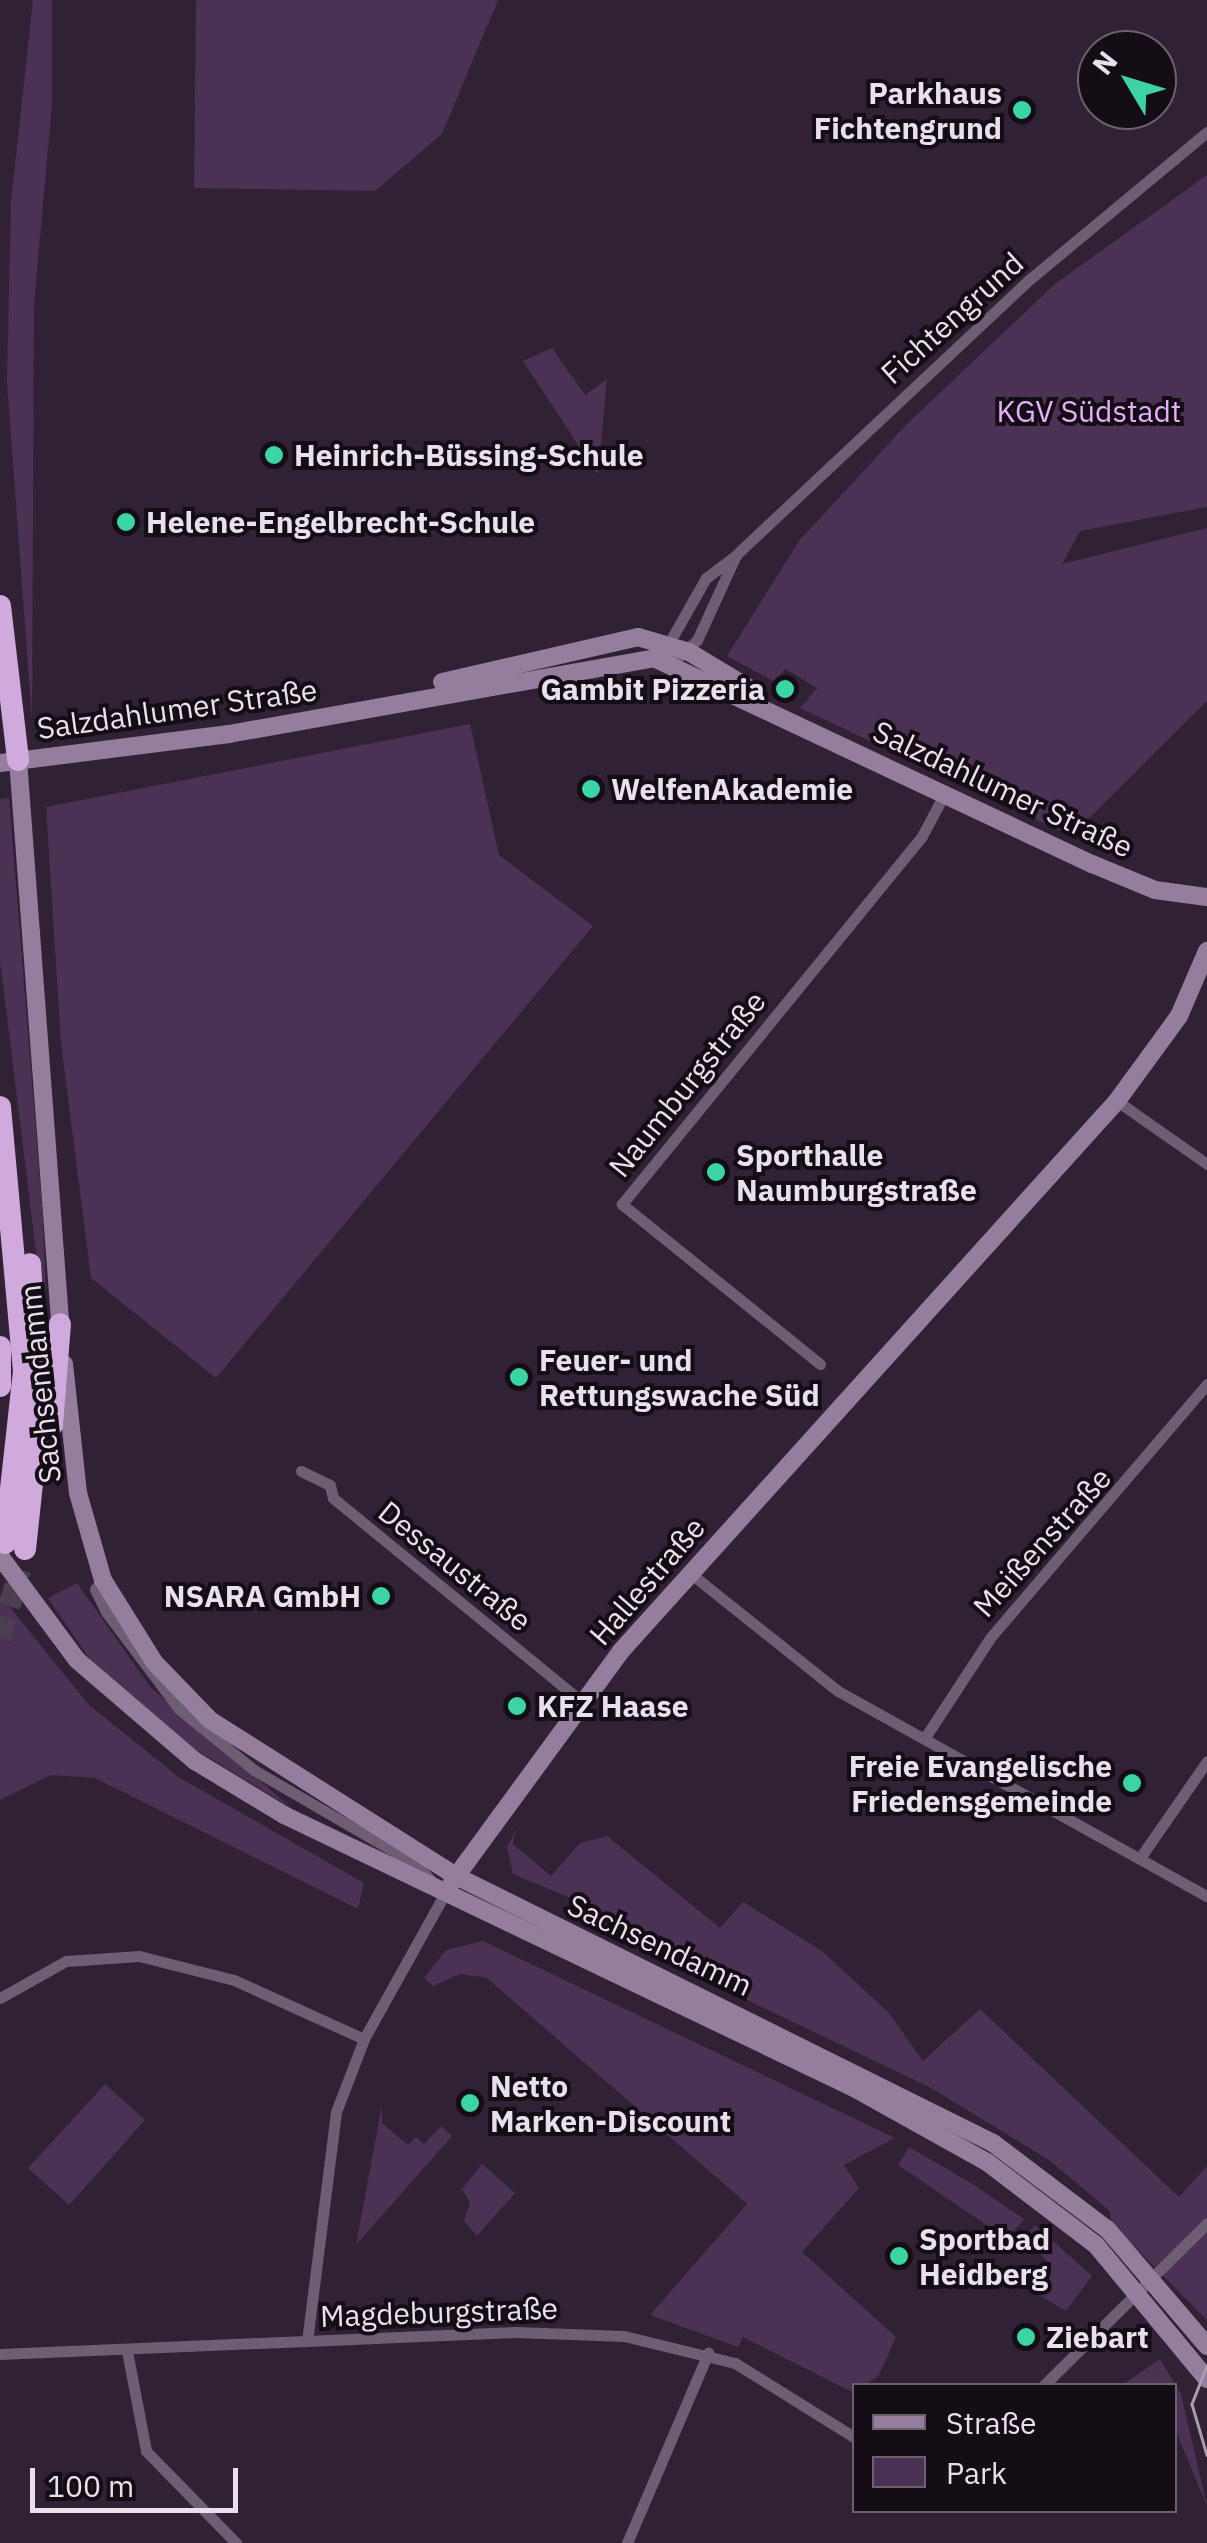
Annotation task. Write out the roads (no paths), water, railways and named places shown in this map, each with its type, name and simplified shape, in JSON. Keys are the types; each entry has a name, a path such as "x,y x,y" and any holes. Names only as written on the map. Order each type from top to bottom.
{"highway":[{"path":"0,606 7,762"},
{"path":"0,1106 10,1193 28,1242 40,1358 13,1555"},
{"path":"13,1555 49,1448 60,1324"},
{"path":"0,1347 0,1386"}],"street":[{"name":"Fichtengrund","path":"739,552 1030,278 1207,132"},
{"path":"736,555 688,652 672,663 669,643 706,578 736,555"},
{"name":"Salzdahlumer Straße","path":"421,697 444,681 612,641 669,643 782,713"},
{"name":"Salzdahlumer Straße","path":"7,762 421,697 626,658 672,663 1155,890 1207,898"},
{"name":"Sachsendamm","path":"7,762 78,1493 103,1580 154,1662 210,1720 456,1876 951,2118 1082,2207 1144,2283 1207,2346"},
{"name":"Naumburgstraße","path":"820,1364 622,1204 922,836 945,794"},
{"name":"Hallestraße","path":"307,2341 324,2167 364,2039 456,1876 580,1701 690,1573 1116,1101 1179,1016 1207,952"},
{"path":"1116,1101 1207,1164"},
{"name":"Meißenstraße","path":"924,1739 990,1638 1207,1384"},
{"name":"Dessaustraße","path":"301,1472 330,1485 333,1498 580,1701"},
{"name":"Sachsendamm","path":"13,1555 48,1626 109,1693 195,1761 444,1895 944,2137 1071,2224 1144,2283 1207,2379"},
{"path":"690,1573 806,1668 924,1739 1142,1855 1207,1896"},
{"name":"Sachsendamm","path":"103,1580 95,1589 106,1612 179,1710 254,1770 417,1865 444,1895"},
{"path":"1142,1855 1207,1762"},
{"path":"0,1998 66,1961 139,1956 234,1980 364,2039"},
{"path":"1045,2383 1207,2223"},
{"name":"Magdeburgstraße","path":"0,2354 545,2332 708,2353 803,2397 852,2435"},
{"path":"127,2350 146,2451 236,2543"},
{"path":"627,2543 708,2353"}],"tunnel":[{"path":"0,1638 20,1570"}],"tram line":[{"path":"1207,2366 1192,2404 1207,2455"}],"place":[{"name":"Parkhaus Fichtengrund","path":"1022,110"},
{"name":"Heinrich-Büssing-Schule","path":"274,455"},
{"name":"Helene-Engelbrecht-Schule","path":"126,522"},
{"name":"Gambit Pizzeria","path":"785,689"},
{"name":"WelfenAkademie","path":"591,789"},
{"name":"Sporthalle Naumburgstraße","path":"716,1172"},
{"name":"Feuer- und Rettungswache Süd","path":"519,1377"},
{"name":"NSARA GmbH","path":"381,1596"},
{"name":"KFZ Haase","path":"517,1706"},
{"name":"Freie Evangelische Friedensgemeinde","path":"1132,1783"},
{"name":"Netto Marken-Discount","path":"470,2103"},
{"name":"Sportbad Heidberg","path":"899,2256"},
{"name":"Ziebart","path":"1026,2337"}],"park label":[{"name":"KGV Südstadt","path":"1089,411"}]}
